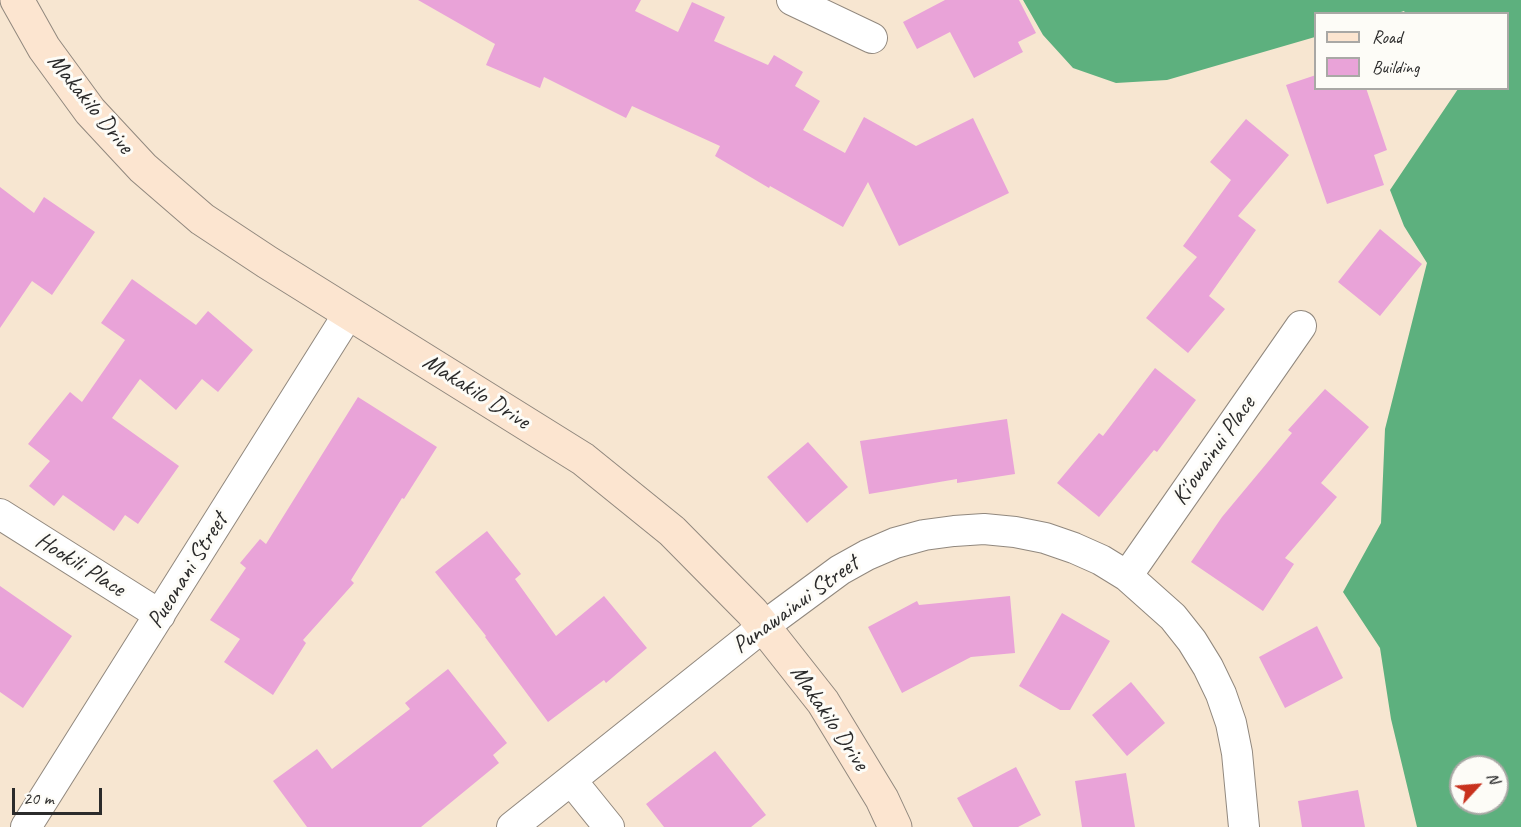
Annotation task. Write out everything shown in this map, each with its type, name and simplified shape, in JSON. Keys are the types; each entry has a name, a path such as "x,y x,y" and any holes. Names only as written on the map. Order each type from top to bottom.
{"street":[{"name":"Makakilo Drive","path":"17,0 44,48 90,111 143,168 202,219 583,459 672,531 752,612 823,702 882,800 895,827"},
{"path":"792,0 872,38"},
{"name":"Pueonani Street","path":"26,827 349,313"},
{"name":"Ki'owainui Place","path":"1127,576 1301,326"},
{"name":"Hookili Place","path":"0,514 160,615"},
{"name":"Punawainui Street","path":"512,827 764,626 840,570 895,543 924,535 984,529 1045,538 1101,560 1127,576 1173,617 1192,641 1217,685 1231,723 1237,753 1244,827"},
{"path":"571,780 609,827"}],"green space":[{"path":"1023,0 1521,0 1521,827 1417,827 1391,719 1380,648 1343,592 1381,523 1385,429 1427,263 1404,226 1390,190 1457,90 1509,90 1509,12 1314,12 1314,37 1167,80 1116,83 1073,68 1043,35"}],"building":[{"path":"418,0 641,0 635,11 678,32 692,2 725,17 714,41 768,65 774,55 803,72 795,86 820,101 803,130 845,153 864,117 916,146 973,118 1009,193 899,246 868,182 843,227 715,156 720,146 632,106 626,118 544,77 540,88 486,65 495,44"},
{"path":"945,0 1019,0 1036,33 1018,42 1023,52 974,78 950,32 917,49 903,22"},
{"path":"1314,76 1314,90 1367,90 1387,150 1374,155 1384,185 1327,204 1286,85"},
{"path":"1246,119 1289,155 1238,216 1256,230 1209,296 1225,309 1188,353 1146,318 1197,257 1183,246 1231,180 1210,162"},
{"path":"0,187 34,213 44,197 95,232 52,295 32,281 0,328"},
{"path":"1380,229 1422,264 1380,316 1338,282"},
{"path":"132,279 196,325 208,311 253,350 218,392 202,379 176,410 140,379 112,418 179,466 138,524 125,515 114,531 63,495 54,506 29,486 50,461 28,444 70,392 82,402 125,340 101,323"},
{"path":"1155,368 1196,400 1157,452 1154,450 1099,517 1057,483 1099,433 1103,436"},
{"path":"1325,389 1369,427 1321,483 1337,497 1285,558 1294,564 1263,611 1191,562 1222,517 1292,433 1288,430"},
{"path":"358,397 437,447 351,580 354,583 303,640 306,643 273,695 224,662 240,639 210,620 246,568 240,563 260,539 266,544"},
{"path":"1007,419 1015,474 957,483 957,479 869,494 860,441"},
{"path":"808,442 848,487 807,523 767,477"},
{"path":"487,531 521,574 515,579 556,636 604,596 647,648 606,683 604,680 548,722 486,636 435,572"},
{"path":"0,586 72,636 23,708 0,692"},
{"path":"1010,596 1015,653 971,657 902,693 868,627 917,601 919,605"},
{"path":"1062,613 1110,641 1070,710 1060,710 1019,686"},
{"path":"1317,626 1343,678 1285,708 1259,657"},
{"path":"448,669 507,743 493,755 499,763 421,827 307,827 273,781 317,749 332,769 410,709 405,703"},
{"path":"1131,682 1165,723 1127,756 1092,715"},
{"path":"715,751 766,815 751,827 664,827 646,804"},
{"path":"1016,767 1041,815 1018,827 973,827 957,798"},
{"path":"1126,773 1135,827 1082,827 1075,781"},
{"path":"1358,790 1365,827 1302,827 1298,801"}]}
